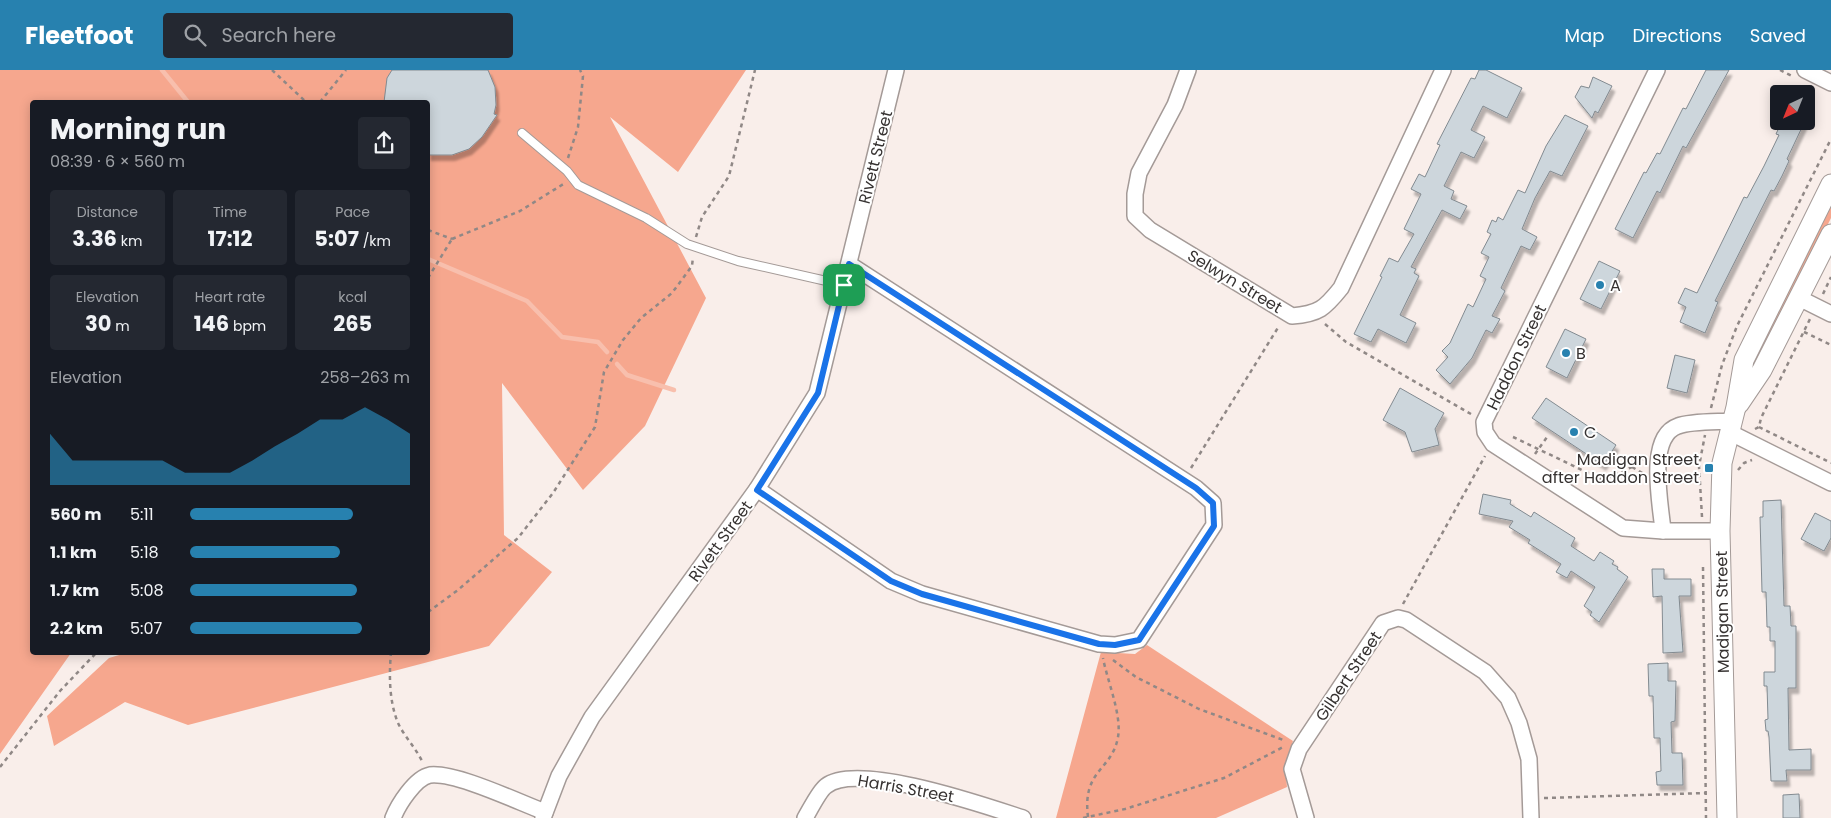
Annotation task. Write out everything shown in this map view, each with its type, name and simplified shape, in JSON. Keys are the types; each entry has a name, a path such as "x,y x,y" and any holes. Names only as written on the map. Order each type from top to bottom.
{"street":[{"name":"Rivett Street","path":"544,815 559,776 592,717 757,490 818,393 896,70"},
{"name":"Selwyn Street","path":"1188,70 1175,105 1139,173 1135,194 1135,216 1150,230 1292,316 1311,315 1316,312"},
{"path":"1316,312 1327,306 1341,288 1443,70"},
{"name":"Haddon Street","path":"1493,444 1485,432 1484,422 1656,70"},
{"path":"1806,70 1831,83"},
{"name":"Madigan Street","path":"1727,818 1711,531 1722,463 1744,360 1831,184"},
{"name":"Madigan Street","path":"1732,420 1762,370 1831,234"},
{"path":"757,490 898,584 922,594 1099,644 1115,645 1139,640 1214,526 1213,503 1184,480 849,264"},
{"path":"1799,298 1831,314"},
{"path":"1663,531 1658,461 1661,441 1677,426 1732,420 1831,484"},
{"path":"1493,444 1623,528 1663,531 1711,531"},
{"name":"Gilbert Street","path":"1306,818 1292,769 1299,749 1383,623 1394,619 1406,620 1485,672 1508,698 1529,759 1531,818"},
{"path":"393,818 396,808 417,783 429,775 452,777 544,815"},
{"name":"Harris Street","path":"805,818 826,786 845,779 868,779 950,794 1023,818"}],"lane":[{"path":"522,132 567,171 578,185 646,218 694,246 738,260 844,285"}],"path":[{"path":"272,70 304,100"},
{"path":"322,100 346,70"},
{"path":"430,275 452,239 520,211 565,183 569,152 578,127 582,76 580,70"},
{"path":"430,611 458,590 518,538 552,493 594,427 604,372 623,340 641,318 672,293 692,266 694,246 702,218 729,176 755,70"},
{"path":"1717,381 1737,326 1831,140"},
{"path":"430,231 452,239"},
{"path":"1759,427 1760,418 1831,277"},
{"path":"1316,312 1324,323 1346,342 1484,422"},
{"path":"1184,480 1281,323"},
{"path":"1804,332 1831,345"},
{"path":"1753,430 1759,427"},
{"path":"1759,427 1831,463"},
{"path":"1505,434 1603,480 1632,467"},
{"path":"1527,466 1547,437"},
{"path":"1394,619 1493,444"},
{"path":"1698,466 1711,531"},
{"path":"1702,560 1706,818"},
{"path":"1083,818 1088,817 1125,809 1224,778 1290,743 1282,738 1199,709 1136,676 1102,653 1115,706 1118,735 1115,748 1096,773 1089,786 1088,817"},
{"path":"0,767 60,691 93,655"},
{"path":"391,655 389,680 398,723 416,747 429,775"},
{"path":"1531,798 1705,793"}],"shaded area":[{"path":"0,70 746,70 678,172 610,117 706,298 645,426 583,490 502,383 504,535 552,572 489,646 188,725 125,702 54,746 47,716 109,658 119,655 430,655 430,100 30,100 30,655 70,655 0,754"},
{"path":"1831,204 1831,218 1754,373 1749,364"},
{"path":"1147,645 1293,741 1285,765 1287,787 1216,818 1056,818 1101,652 1135,654"}],"building":[{"path":"392,70 488,70 495,87 496,105 494,114 497,115 482,137 469,149 452,155 430,155 430,100 384,100 387,78"},
{"path":"1479,70 1486,70 1522,88 1507,118 1483,106 1471,130 1485,137 1474,158 1461,152 1444,186 1454,191 1451,199 1467,206 1460,219 1442,210 1411,267 1416,269 1414,273 1419,276 1400,315 1416,323 1406,343 1378,329 1371,342 1354,334 1382,277 1380,276 1389,258 1398,262 1414,234 1404,229 1421,194 1411,189 1419,174 1425,177 1440,145 1437,144 1471,78 1475,79"},
{"path":"1706,70 1729,70 1686,148 1683,146 1660,193 1657,191 1633,238 1615,229 1644,172 1646,173 1657,153 1660,154 1683,108 1686,109"},
{"path":"1593,77 1612,86 1598,113 1595,111 1592,118 1575,97 1581,86 1589,88"},
{"path":"1565,115 1588,126 1562,176 1550,171 1535,198 1522,229 1537,237 1530,250 1521,246 1501,288 1505,291 1492,316 1500,319 1492,333 1486,330 1472,358 1450,384 1436,370 1448,357 1442,351 1450,343 1468,304 1473,307 1486,279 1480,276 1489,257 1481,253 1491,234 1487,232 1492,220 1496,222 1498,217 1503,220 1518,190 1525,193 1546,146"},
{"path":"1778,130 1801,130 1787,159 1789,161 1782,176 1774,191 1771,190 1715,301 1718,302 1705,333 1680,322 1686,307 1678,303 1685,288 1697,293 1744,197 1747,198 1764,166 1779,135 1776,134"},
{"name":"A","path":"1599,261 1620,271 1601,309 1580,299"},
{"name":"B","path":"1565,329 1586,339 1567,378 1546,367"},
{"path":"1675,355 1695,360 1687,393 1667,388"},
{"path":"1400,388 1444,413 1435,429 1439,445 1412,452 1405,432 1383,420"},
{"name":"C","path":"1546,398 1616,445 1603,465 1532,418"},
{"path":"1483,494 1511,500 1510,504 1531,517 1534,512 1575,538 1571,546 1594,561 1600,552 1614,561 1612,564 1628,577 1599,622 1590,615 1592,612 1584,606 1595,587 1571,571 1567,578 1556,572 1561,564 1528,543 1530,540 1509,527 1513,521 1479,514"},
{"path":"1781,500 1784,606 1790,606 1791,626 1796,626 1796,688 1788,688 1789,750 1811,749 1811,770 1786,770 1787,781 1771,781 1769,737 1768,731 1766,731 1765,720 1768,719 1767,686 1764,686 1764,672 1775,672 1775,641 1770,641 1770,627 1767,627 1766,592 1762,592 1760,517 1763,517 1763,501"},
{"path":"1815,513 1831,521 1831,538 1824,551 1801,539"},
{"path":"1652,569 1664,569 1664,579 1691,579 1691,596 1679,596 1683,652 1663,653 1662,596 1653,597"},
{"path":"1668,663 1668,681 1676,681 1675,721 1671,722 1672,753 1682,753 1683,785 1657,785 1656,772 1661,771 1660,738 1654,738 1653,696 1649,696 1648,664"},
{"path":"1799,794 1800,818 1783,818 1783,795"}],"waterway":[{"path":"162,70 186,100"},
{"path":"430,260 527,301 562,337 598,342 607,352"},
{"path":"617,364 627,375 674,390"}],"place":[{"name":"A","path":"1600,285"},
{"name":"B","path":"1566,353"},
{"name":"C","path":"1574,432"},
{"name":"Madigan Street after Haddon Street","path":"1709,468"}],"route":[{"path":"849,264 1196,488 1213,503 1214,526 1139,640 1115,645 1099,644 922,594 891,581 757,490 818,393 844,285 849,264"}]}
